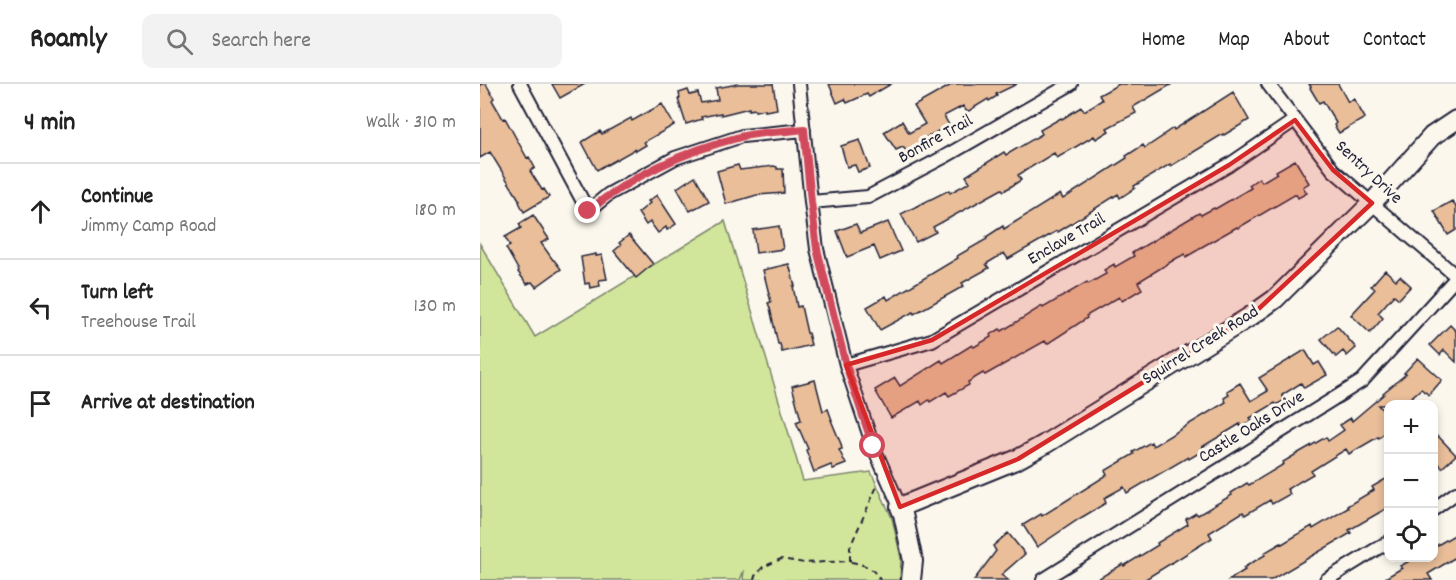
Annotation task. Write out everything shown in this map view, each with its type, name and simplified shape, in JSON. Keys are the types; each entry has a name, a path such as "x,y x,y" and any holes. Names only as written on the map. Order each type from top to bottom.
{"street":[{"path":"520,84 588,211 609,194 675,158 742,136 804,129"},
{"path":"799,84 817,249 846,365 873,446 903,514 913,561 911,580"},
{"name":"Bonfire Trail","path":"811,202 868,197 945,157 1071,84"},
{"name":"Sentry Drive","path":"1268,84 1333,170 1456,277"},
{"name":"Enclave Trail","path":"846,365 932,340 1229,165 1295,120"},
{"name":"Squirrel Creek Road","path":"900,507 1018,459 1251,316 1275,299 1372,203 1432,136 1456,120"},
{"name":"Castle Oaks Drive","path":"1043,580 1362,381 1456,277"},
{"path":"1435,508 1456,493"},
{"path":"1326,580 1384,545"}],"path":[{"path":"850,561 850,547 884,471"},
{"path":"754,580 763,567 781,559 804,563 850,561 863,564 876,573 880,580"}],"highlighted area":[{"path":"1295,120 1333,170 1372,203 1251,316 1018,459 900,507 846,365 932,340 1229,165"}],"green space":[{"path":"725,221 803,481 871,472 892,518 901,558 900,580 743,580 744,570 740,580 480,580 480,244 535,337"}],"building":[{"path":"480,84 486,84 503,119 505,118 535,168 530,171 549,197 524,212 520,201 490,152 480,158"},
{"path":"552,84 585,84 560,98"},
{"path":"738,84 773,84 777,109 755,111 749,108 701,117 702,119 686,124 678,99 680,98 679,93 688,90 690,95 698,93 701,103 718,100 716,88"},
{"path":"829,84 891,84 869,97 867,94 847,103 845,99 837,103"},
{"path":"953,84 1017,84 967,112 963,106 944,116 949,125 920,141 922,143 907,152 903,147 896,150 884,132 902,121 909,133 925,124 914,106"},
{"path":"1119,84 1172,84 1133,107 1136,113 1107,128 1109,131 1096,139 1094,136 1057,158 1054,153 1018,175 1021,180 1004,191 1002,189 933,227 936,232 916,242 901,214 970,182 966,176 1004,152 1006,155 1042,134 1040,130 1061,118 1081,107 1084,111 1102,100 1099,95"},
{"path":"1309,84 1338,84 1348,102 1354,99 1365,118 1339,133 1323,101 1319,103"},
{"path":"1233,92 1249,120 1171,166 1170,164 1134,186 1135,188 1120,198 1118,194 1058,232 1008,259 1004,253 986,264 989,268 962,283 964,286 880,330 867,307 886,296 888,300 958,258 957,256 987,239 986,237 1003,226 1004,229 1060,194 1063,199 1127,158 1126,156 1143,145 1145,148 1173,128 1174,130"},
{"path":"662,104 674,125 644,142 646,145 636,151 635,149 597,170 582,142 600,131 602,134 631,118 632,121"},
{"path":"860,140 870,168 858,172 855,165 847,167 841,146"},
{"path":"1295,160 1309,183 1303,187 1307,193 1298,198 1296,194 1186,257 1185,254 1177,258 1138,282 1142,289 1122,301 1119,297 1086,316 1087,318 1047,344 1045,341 985,375 983,373 968,382 969,385 949,396 946,392 922,405 920,401 891,418 875,390 895,378 900,386 941,360 943,363 972,345 974,347 1000,329 1002,331 1042,306 1043,308 1087,282 1088,284 1106,274 1104,270 1114,264 1115,267 1134,256 1132,253 1199,213 1201,215 1215,209 1251,188 1249,185 1259,178 1262,182"},
{"path":"738,165 740,170 774,166 777,169 783,169 784,193 757,195 726,204 717,171"},
{"path":"695,176 709,201 690,211 677,188"},
{"path":"657,195 676,224 658,233 650,222 646,225 638,213 650,203 648,201"},
{"path":"1452,201 1456,207 1456,230 1448,235 1434,211"},
{"path":"533,215 549,239 541,243 561,269 536,287 532,282 527,284 518,272 506,248 510,246 505,237 521,228 519,224"},
{"path":"888,222 901,251 880,260 874,246 847,257 837,231 856,224 860,233"},
{"path":"779,226 783,249 756,253 753,230"},
{"path":"629,235 653,264 636,278 614,251 621,245 619,243"},
{"path":"596,254 596,256 602,255 607,279 599,280 600,286 590,288 589,283 585,284 581,257"},
{"path":"789,264 795,286 793,286 797,307 801,306 811,345 782,352 768,303 771,302 763,270"},
{"path":"1385,270 1396,280 1400,276 1411,286 1399,299 1394,295 1378,313 1383,318 1370,333 1351,315 1375,289 1371,286"},
{"path":"1450,325 1456,331 1456,362 1444,350 1440,355 1430,345"},
{"path":"1337,326 1356,348 1347,356 1343,351 1336,357 1321,339"},
{"path":"1305,350 1314,365 1319,362 1327,375 1304,388 1301,383 1282,395 1285,400 1276,405 1275,403 1250,418 1252,420 1241,427 1240,424 1202,447 1204,450 1189,459 1188,457 1127,493 1124,487 1104,498 1106,503 1037,547 1023,525 1041,514 1042,516 1107,475 1105,471 1134,454 1133,452 1151,442 1153,446 1226,402 1224,398 1229,395 1227,391 1240,383 1251,401 1268,391 1259,378"},
{"path":"1418,358 1442,380 1429,395 1421,389 1408,400 1384,400 1384,405 1378,405 1384,412 1384,434 1379,438 1349,454 1346,449 1311,471 1313,474 1287,489 1290,494 1272,504 1270,500 1245,515 1243,512 1209,533 1212,538 1144,580 1096,580 1158,545 1157,543 1188,524 1186,519 1196,513 1198,515 1232,495 1231,493 1247,483 1249,485 1326,437 1328,441 1344,430 1340,425 1351,418 1352,421 1406,374 1404,373"},
{"path":"815,380 823,411 828,409 841,444 842,449 839,450 846,464 833,469 831,465 814,472 806,450 808,449 796,422 801,420 792,386"},
{"path":"1438,436 1456,455 1442,468 1438,464"},
{"path":"1384,480 1384,510 1349,530 1351,533 1271,580 1229,580 1245,570 1243,568 1265,555 1264,553 1312,526 1313,529 1348,508 1347,506 1374,490 1372,487"},
{"path":"1008,533 1025,554 1001,575 1008,580 974,580 996,551 993,546"},
{"path":"1456,534 1456,557 1428,574 1432,580 1382,580 1408,562 1438,562 1438,545"}],"route":[{"path":"588,211 609,194 675,158 742,136 804,129 817,249 846,365 873,446"}]}
